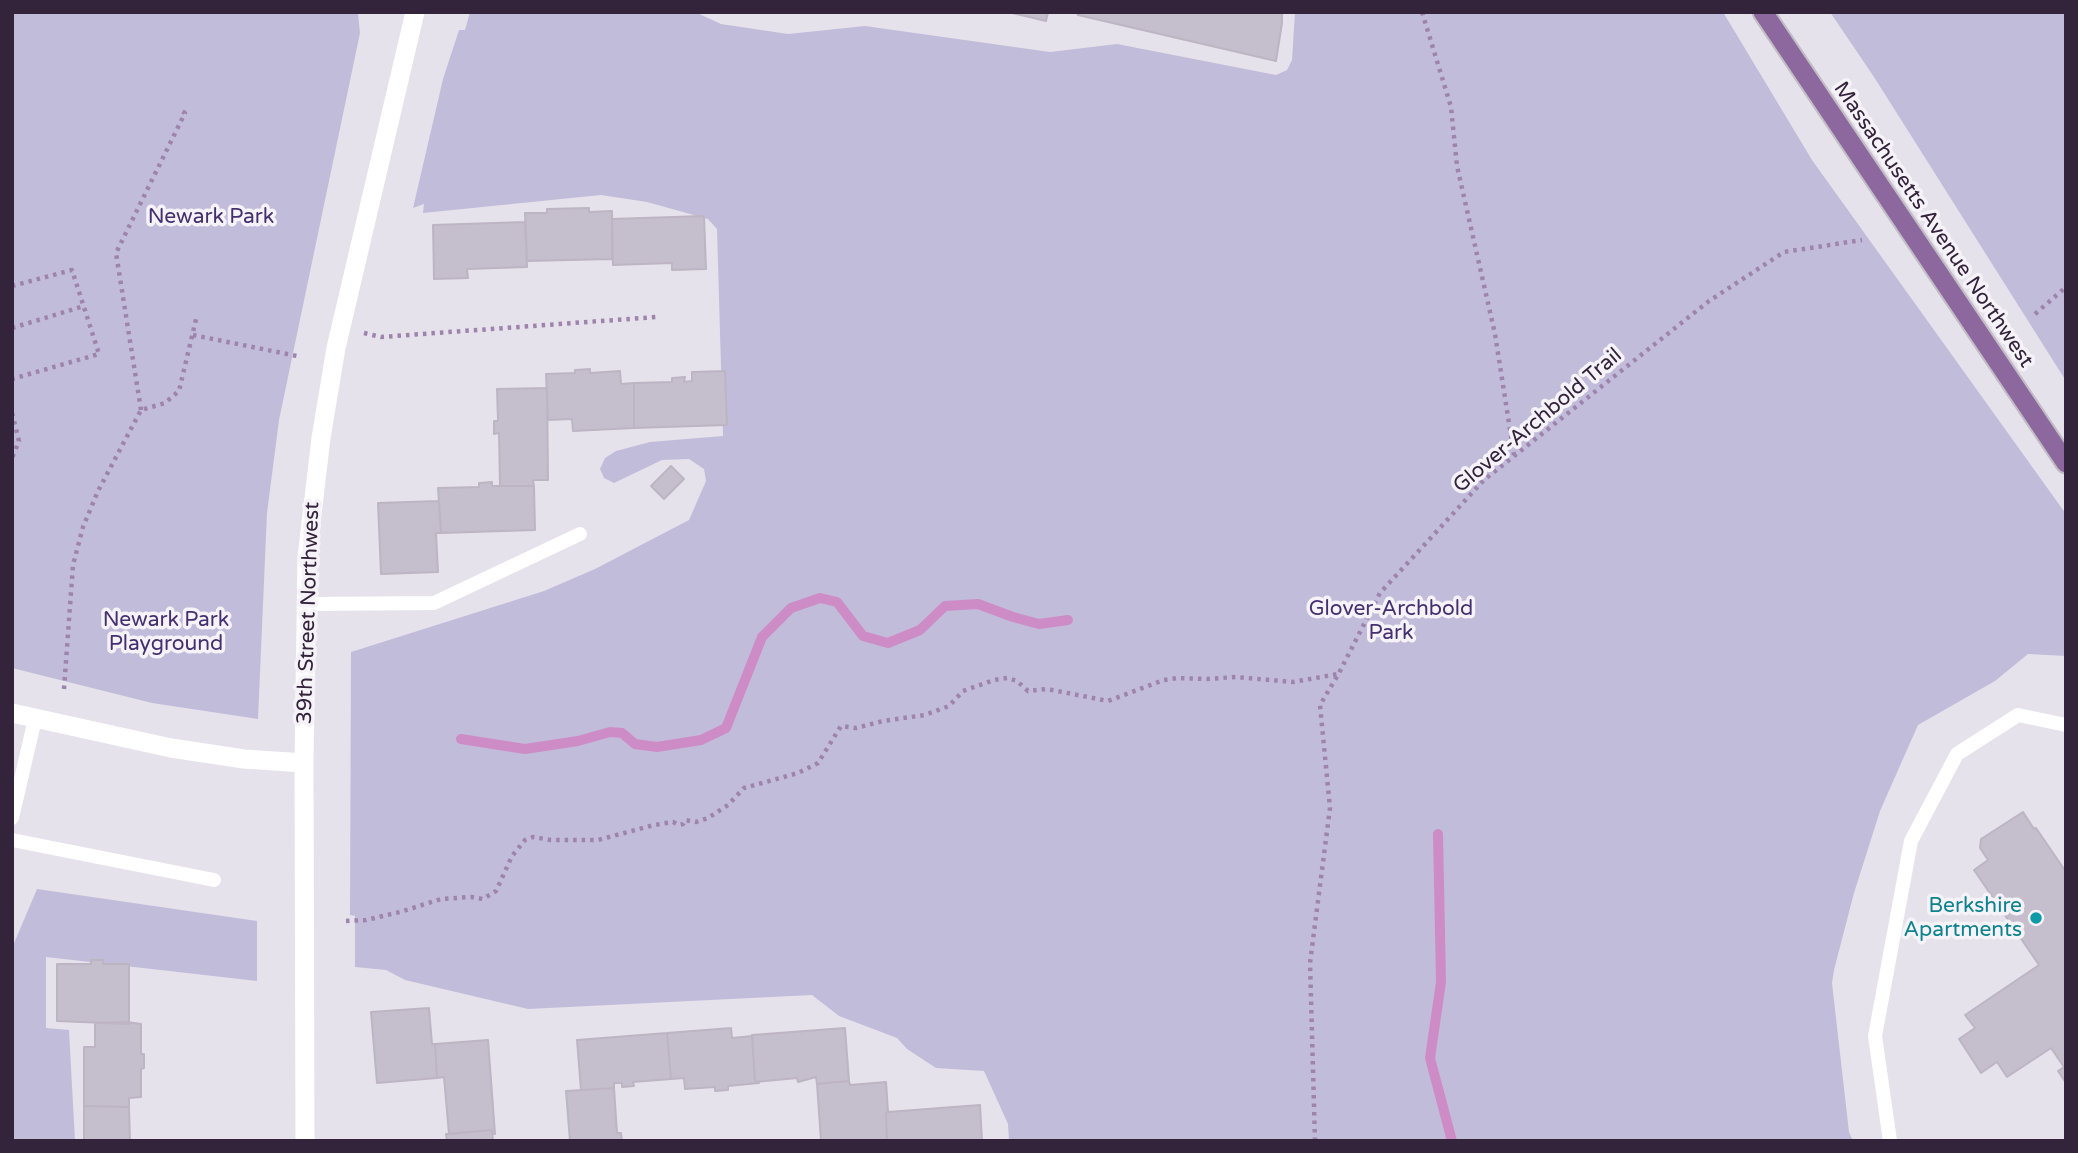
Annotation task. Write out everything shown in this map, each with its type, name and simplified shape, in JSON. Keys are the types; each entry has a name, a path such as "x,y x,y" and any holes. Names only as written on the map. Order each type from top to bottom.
{"main road":[{"name":"Massachusetts Avenue Northwest","path":"1763,12 2066,463"}],"street":[{"name":"39th Street Northwest","path":"305,1141 304,763 307,557 326,408 341,328 415,12"},
{"path":"12,713 171,748 244,759 304,763"}],"lane":[{"path":"306,604 434,603 580,534"},
{"path":"1890,1141 1875,1036 1911,841 1957,754 2018,715 2066,725"},
{"path":"12,818 35,719"},
{"path":"12,840 214,880"}],"path":[{"path":"1422,12 1451,107 1457,166 1495,334 1514,456"},
{"path":"64,690 73,565 83,527 98,491 141,410 116,253 185,113 179,109"},
{"name":"Glover-Archbold Trail","path":"1315,1141 1310,963 1330,808 1320,705 1380,593 1484,480 1709,301 1784,252 1862,240"},
{"path":"12,286 72,270 99,354 12,379"},
{"path":"2035,314 2066,287"},
{"path":"12,328 84,306"},
{"path":"141,410 165,404 179,391 197,315"},
{"path":"341,328 380,337 656,317"},
{"path":"193,335 297,356"},
{"path":"12,413 19,441 12,458"},
{"path":"346,921 388,915 441,899 471,897 483,900 496,891 512,856 525,839 533,836 551,840 598,840 654,825 673,822 679,825 685,820 708,818 728,805 744,788 798,773 818,763 841,726 856,728 925,715 949,706 963,691 995,680 1007,678 1017,681 1028,691 1047,689 1108,701 1164,680 1177,678 1236,677 1293,682 1339,673"}],"green space":[{"name":"Newark Park","path":"12,12 358,13 360,33 279,420 267,513 258,719 152,703 12,668"},
{"name":"Glover-Archbold Park","path":"470,12 695,12 721,24 788,34 865,26 1050,52 1117,44 1276,75 1287,70 1292,60 1295,12 1723,12 1812,160 2066,514 2066,656 2028,654 1995,681 1918,725 1880,811 1854,893 1832,983 1849,1132 1853,1141 1009,1141 1008,1124 984,1071 936,1068 907,1049 897,1038 839,1016 812,995 528,1009 405,980 386,970 355,967 355,916 350,915 351,652 544,591 595,569 689,520 706,481 704,469 689,459 662,460 614,483 604,478 600,469 605,458 616,451 650,442 723,436 717,229 708,219 647,202 601,195 423,213 424,204 413,208 443,79 459,30 465,30"},
{"path":"1830,12 2066,12 2066,381 1874,77"},
{"path":"37,889 257,921 257,981 46,957 46,1028 69,1030 75,1141 12,1141 12,948"}],"building":[{"path":"1008,12 1048,12 1046,21"},
{"path":"1076,12 1282,12 1282,23 1276,61 1078,15"},
{"path":"589,208 589,212 612,211 612,259 527,261 525,213 547,213 547,209"},
{"path":"704,216 706,269 672,270 672,263 613,265 612,219"},
{"path":"525,222 527,267 467,269 468,278 434,279 433,225"},
{"path":"590,369 590,373 620,371 621,384 634,383 634,428 573,431 572,419 548,420 546,374 575,373 575,370"},
{"path":"725,371 727,425 634,428 634,383 672,382 672,378 685,377 684,382 692,381 692,372"},
{"path":"547,388 548,480 533,480 534,486 500,486 499,433 494,434 494,421 498,421 497,389"},
{"path":"671,466 684,479 664,499 651,486"},
{"path":"492,482 492,486 534,486 535,530 441,533 438,488 479,487 479,483"},
{"path":"439,501 441,533 436,533 438,572 381,574 378,503"},
{"name":"Berkshire Apartments","path":"2023,812 2066,872 2066,1083 2058,1071 2064,1067 2051,1048 2007,1077 1997,1062 1981,1073 1959,1039 1975,1028 1965,1015 2039,965 1974,870 1988,860 1980,848 1981,839"},
{"path":"91,960 103,960 103,964 129,964 129,1024 57,1021 57,964 91,964"},
{"path":"429,1008 437,1078 377,1083 371,1012"},
{"path":"95,1023 141,1024 144,1068 141,1069 141,1097 129,1098 129,1107 84,1106 84,1047 95,1047"},
{"path":"731,1028 732,1038 752,1036 755,1082 759,1083 728,1086 728,1090 715,1091 715,1087 685,1089 684,1078 671,1079 667,1033"},
{"path":"845,1028 849,1081 817,1084 816,1077 798,1082 797,1078 755,1082 752,1035"},
{"path":"667,1033 671,1079 633,1082 634,1086 622,1087 622,1083 614,1083 614,1088 581,1090 577,1040"},
{"path":"488,1040 495,1134 492,1130 449,1134 444,1077 437,1078 435,1044"},
{"path":"849,1081 850,1085 886,1082 887,1140 821,1141 817,1084"},
{"path":"614,1088 617,1133 621,1133 622,1141 570,1141 566,1091"},
{"path":"980,1105 982,1141 887,1141 888,1112"},
{"path":"84,1106 129,1107 130,1141 84,1141"},
{"path":"492,1130 493,1141 447,1141 446,1134"}],"waterway":[{"path":"461,739 525,749 578,741 610,732 622,733 635,744 657,747 701,740 726,728 762,637 791,608 820,598 837,602 863,636 888,643 920,630 945,606 978,604 1039,624 1068,620"},
{"path":"1438,834 1441,982 1430,1058 1452,1141"}],"place":[{"name":"Berkshire Apartments","path":"2036,918"}],"park label":[{"name":"Newark Park Playground","path":"166,632"}]}
